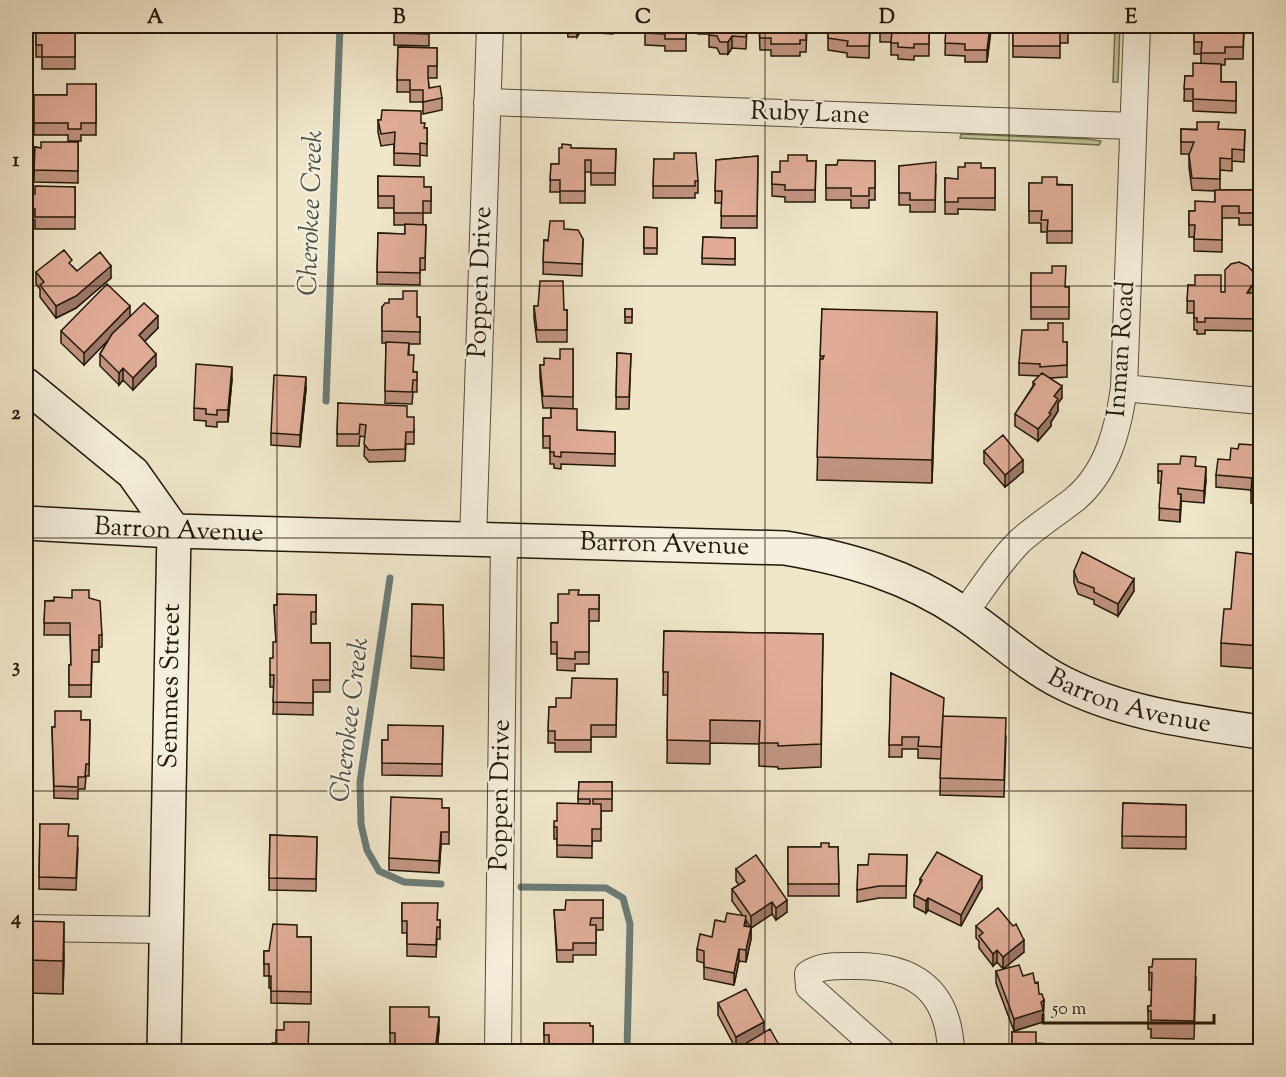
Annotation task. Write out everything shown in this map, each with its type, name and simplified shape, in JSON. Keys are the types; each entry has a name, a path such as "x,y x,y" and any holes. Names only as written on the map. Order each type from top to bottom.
{"main road":[{"path":"26,385 133,473 174,531"},
{"name":"Barron Avenue","path":"26,523 174,531 785,548 809,552 880,570 927,591 1061,682 1095,697 1176,719 1260,732"},
{"name":"Semmes Street","path":"164,1052 174,531"}],"street":[{"name":"Poppen Drive","path":"490,26 487,102 488,539 498,1052"},
{"name":"Inman Road","path":"964,614 1021,541 1077,497 1093,479 1111,448 1124,388 1137,26"},
{"name":"Ruby Lane","path":"487,102 1133,126"},
{"path":"1124,388 1260,400"},
{"path":"26,928 166,930"},
{"path":"882,1052 809,987 808,974 825,968 862,966 882,968 911,976 935,995 944,1009 949,1025 951,1052"}],"green space":[{"path":"1115,26 1120,26 1118,82 1113,82"},
{"path":"961,134 1101,141 1099,145 960,138"}],"building":[{"path":"394,26 429,26 429,34 394,33"},
{"path":"645,26 686,26 686,39 665,39 665,34 645,33"},
{"path":"710,26 747,26 746,37 732,36 728,42 720,42 717,36 709,35"},
{"path":"759,26 806,26 806,40 800,40 800,44 771,44 771,38 760,38"},
{"path":"828,26 870,26 869,46 847,46 848,41 828,38"},
{"path":"880,26 929,26 929,44 914,44 914,48 898,47 898,43 891,43 892,30 880,30"},
{"path":"954,26 990,26 987,50 965,50 965,44 945,43 946,28 954,28"},
{"path":"1013,26 1027,26 1027,30 1035,30 1035,26 1068,26 1068,31 1060,31 1060,46 1013,46"},
{"path":"1194,26 1244,28 1243,47 1225,47 1225,53 1201,53 1202,42 1194,42"},
{"path":"36,27 75,27 75,57 42,57 42,45 36,45"},
{"path":"398,47 437,48 437,66 428,66 429,88 440,86 442,98 423,102 423,90 410,90 410,80 397,80"},
{"path":"1193,63 1221,64 1221,82 1236,82 1236,101 1193,99 1193,89 1184,89 1185,76 1193,76"},
{"path":"67,84 96,84 96,123 81,123 81,129 68,129 68,123 34,123 34,95 67,95"},
{"path":"382,110 421,111 421,123 425,123 424,128 427,128 427,144 420,143 420,154 394,153 395,132 381,134 378,120 381,120"},
{"path":"1197,122 1219,122 1218,129 1245,130 1244,150 1232,149 1232,159 1220,158 1220,179 1192,178 1189,155 1194,142 1181,142 1181,129 1197,130"},
{"path":"41,142 78,142 78,171 34,170 35,147 41,148"},
{"path":"562,144 571,145 571,148 616,149 615,173 591,173 591,160 585,160 585,191 560,191 560,180 550,180 551,164 559,164 559,148 562,148"},
{"path":"674,153 696,153 698,181 695,181 695,186 653,186 654,159 674,159"},
{"path":"788,155 807,155 807,161 816,161 815,190 785,190 785,185 772,184 772,172 780,172 780,161 788,161"},
{"path":"758,156 757,216 721,216 722,191 715,191 716,160"},
{"path":"838,160 875,161 875,188 869,188 869,196 851,196 851,188 826,188 826,165 837,165"},
{"path":"936,162 935,200 910,200 910,193 899,193 899,166"},
{"path":"965,163 981,163 981,168 995,168 995,198 958,198 958,202 945,202 945,178 958,179 958,167 965,167"},
{"path":"378,176 424,177 424,187 431,187 431,201 423,201 423,213 394,213 394,196 378,196"},
{"path":"1042,177 1057,177 1057,185 1072,185 1072,231 1047,231 1048,220 1041,220 1042,211 1029,211 1029,183 1042,183"},
{"path":"35,186 75,187 75,217 35,217 35,209 29,209 30,194 35,194"},
{"path":"1215,190 1254,190 1254,213 1239,213 1239,206 1222,206 1222,240 1194,239 1195,225 1189,225 1189,211 1195,211 1195,201 1215,202"},
{"path":"550,221 564,221 564,229 578,230 583,239 582,264 543,262 544,240 548,241"},
{"path":"405,224 426,225 425,258 420,258 420,273 377,272 378,233 405,234"},
{"path":"644,227 657,228 657,248 644,248"},
{"path":"703,237 735,238 735,259 702,258"},
{"path":"64,250 72,260 69,263 77,271 100,252 111,266 76,296 56,306 40,285 44,282 36,272"},
{"path":"1239,262 1248,266 1254,273 1254,282 1247,293 1259,293 1259,319 1205,318 1205,322 1197,322 1197,318 1194,318 1194,301 1187,301 1188,285 1195,285 1195,275 1221,275 1221,292 1225,292 1225,270 1231,264"},
{"path":"1052,266 1066,266 1065,287 1069,287 1069,307 1031,307 1031,273 1052,273"},
{"path":"540,281 563,281 567,330 537,330 534,306 538,306"},
{"path":"107,284 130,306 84,353 61,331"},
{"path":"403,291 417,291 417,317 420,317 420,332 382,331 382,307 385,303 389,303 389,299 403,299"},
{"path":"144,303 158,316 139,335 156,354 133,378 123,368 119,373 100,354 112,334"},
{"path":"625,309 632,309 632,317 625,317"},
{"path":"822,309 937,312 932,460 817,457 820,359 824,356 820,356"},
{"path":"1048,323 1063,323 1063,342 1067,342 1067,365 1040,367 1040,364 1019,363 1022,330 1048,330"},
{"path":"386,342 409,343 408,355 414,355 413,372 417,372 417,380 413,380 412,392 385,391"},
{"path":"560,349 573,349 573,397 543,396 540,365 544,365 544,358 560,359"},
{"path":"617,353 631,354 629,397 616,397"},
{"path":"196,364 232,367 228,410 217,410 217,415 206,414 206,409 194,408"},
{"path":"1042,373 1062,386 1054,396 1058,399 1049,413 1051,414 1038,429 1015,414 1035,384 1033,382"},
{"path":"274,375 306,377 300,435 271,433"},
{"path":"338,403 407,406 407,417 414,417 414,432 406,432 405,449 369,450 364,444 366,425 360,424 359,434 337,434"},
{"path":"551,408 577,409 577,430 615,432 615,454 561,452 561,457 554,456 554,452 550,452 550,436 543,436 543,418 551,418"},
{"path":"1003,435 1023,460 1005,475 984,451"},
{"path":"1239,444 1254,445 1253,450 1260,451 1260,492 1251,491 1252,478 1216,475 1218,459 1230,460 1231,448 1238,449"},
{"path":"1181,456 1196,457 1195,466 1206,467 1204,491 1178,488 1178,494 1181,494 1180,510 1159,508 1162,471 1158,471 1158,464 1180,464"},
{"path":"1082,552 1134,579 1118,604 1094,592 1094,588 1078,582 1074,571"},
{"path":"1236,552 1260,555 1260,646 1221,643 1224,609 1231,609"},
{"path":"72,590 89,590 89,598 100,601 102,635 99,635 99,650 92,650 91,685 69,685 70,623 44,623 45,601 54,601 54,597 72,598"},
{"path":"569,590 579,590 578,595 599,595 599,609 589,609 589,652 575,652 575,659 557,658 557,642 551,642 551,623 558,623 558,594 569,594"},
{"path":"277,594 316,595 316,612 311,612 311,643 330,643 330,680 313,680 313,703 273,702 274,675 270,675 270,658 273,658 273,642 276,642 274,605 277,605"},
{"path":"412,604 443,605 444,658 411,656"},
{"path":"664,631 823,634 821,744 778,746 778,743 759,743 760,721 710,720 710,741 667,740 668,672 663,672"},
{"path":"891,673 944,698 941,747 918,746 919,737 902,737 902,745 889,745"},
{"path":"572,678 617,679 616,725 591,725 591,740 555,740 555,731 548,731 549,707 556,707 556,698 571,698"},
{"path":"55,711 81,711 81,720 90,720 89,764 86,764 85,777 78,777 78,787 54,786 52,727 55,727"},
{"path":"943,716 1006,718 1004,780 940,778"},
{"path":"388,725 443,726 442,764 382,763 382,740 388,740"},
{"path":"579,782 612,782 612,799 593,799 593,804 601,804 601,829 592,829 592,846 557,845 557,827 554,827 554,821 557,821 557,803 590,804 590,799 578,799"},
{"path":"391,797 442,799 442,808 449,808 449,832 441,832 439,861 389,858"},
{"path":"1123,803 1186,805 1186,837 1122,836"},
{"path":"40,824 69,824 68,836 78,836 76,878 39,877"},
{"path":"270,835 317,837 316,879 269,878"},
{"path":"821,843 829,843 829,847 838,847 839,884 788,884 788,847 821,847"},
{"path":"937,852 982,876 961,915 928,898 926,901 914,895 922,880 920,879"},
{"path":"869,854 907,855 906,886 879,886 857,890 858,865 868,865"},
{"path":"756,855 787,900 776,908 772,902 751,916 732,889 745,881 736,869"},
{"path":"566,900 603,900 603,918 591,918 590,925 596,925 596,943 573,943 573,950 557,950 554,910 565,910"},
{"path":"402,903 438,903 437,920 440,920 440,927 437,927 436,945 407,944 407,921 402,921"},
{"path":"998,908 1013,926 1016,924 1024,940 1003,957 997,950 993,954 979,936 983,933 976,926"},
{"path":"727,913 746,916 744,926 751,927 746,950 739,949 734,973 704,967 704,951 697,949 700,934 712,937 715,920 725,922"},
{"path":"26,921 64,922 63,961 26,960"},
{"path":"273,924 297,925 297,937 311,937 311,992 271,991 269,964 264,964 264,951 269,951"},
{"path":"1153,959 1196,959 1194,1021 1151,1020 1151,1011 1148,1011 1148,1006 1151,1006 1152,973 1149,972 1149,967 1152,967"},
{"path":"1019,965 1023,976 1033,973 1035,983 1038,982 1039,994 1042,994 1044,1000 1041,1002 1043,1010 1014,1019 996,971"},
{"path":"746,989 764,1022 736,1037 718,1003"},
{"path":"390,1007 429,1007 429,1017 439,1017 435,1052 395,1052 395,1033 390,1033"},
{"path":"284,1022 309,1022 308,1052 273,1052 272,1043 276,1043 276,1030 284,1030"},
{"path":"544,1023 590,1023 590,1026 593,1026 593,1044 590,1044 590,1049 578,1049 578,1052 540,1052 540,1044 549,1044 549,1035 544,1035"},
{"path":"770,1029 783,1052 745,1052 743,1045"},
{"path":"1012,1032 1036,1032 1036,1043 1049,1044 1049,1052 1016,1052 1016,1044 1012,1044"}],"waterway":[{"name":"Cherokee Creek","path":"326,401 340,26"},
{"name":"Cherokee Creek","path":"390,578 360,782 361,824 367,850 379,871 404,882 441,884"},
{"name":"Cherokee Creek","path":"521,887 606,888 623,898 630,924 627,1052"}]}
